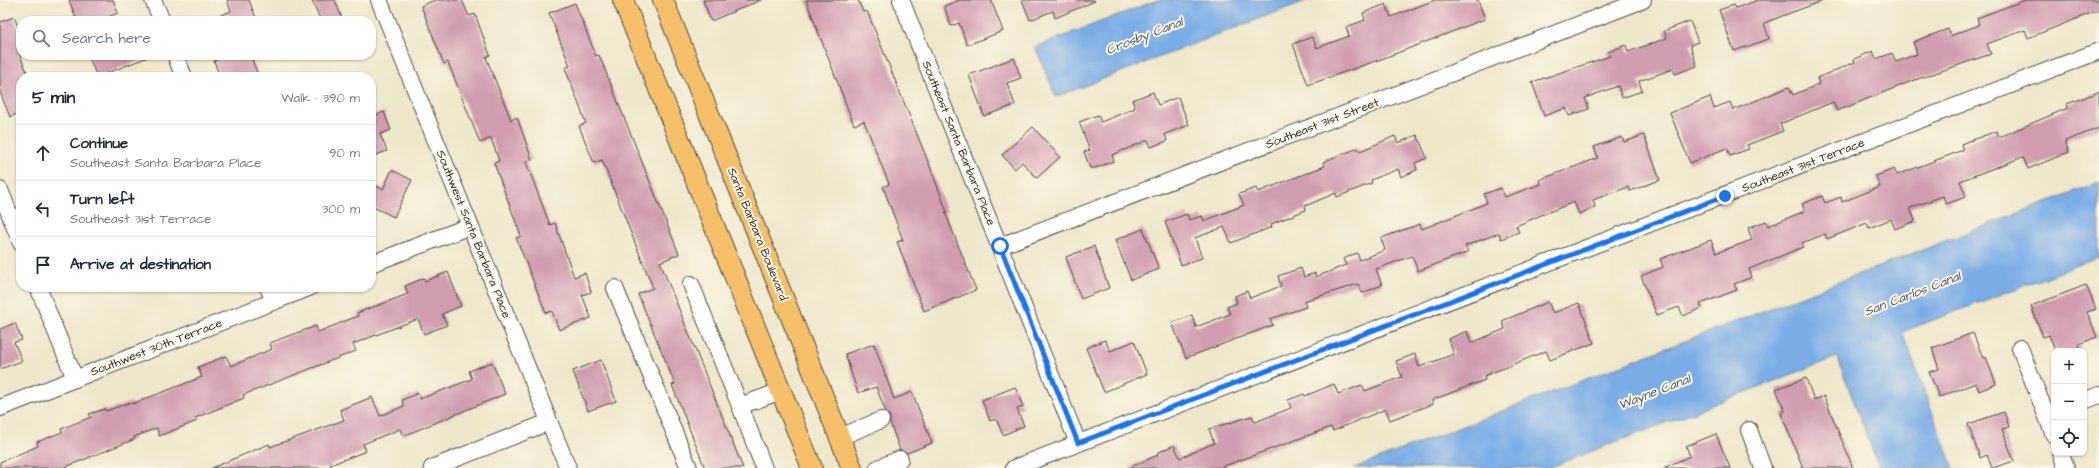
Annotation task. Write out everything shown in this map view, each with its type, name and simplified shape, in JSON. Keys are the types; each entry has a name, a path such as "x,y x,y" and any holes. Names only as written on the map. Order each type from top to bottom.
{"main road":[{"path":"623,0 812,468"},
{"name":"Santa Barbara Boulevard","path":"663,0 852,468"}],"street":[{"path":"153,0 160,16"},
{"name":"Southwest Santa Barbara Place","path":"379,0 568,468"},
{"name":"Southeast Santa Barbara Place","path":"901,0 1078,443"},
{"name":"Southeast 31st Street","path":"1000,246 1643,0"},
{"name":"Southeast 31st Terrace","path":"1014,468 2099,52"},
{"path":"177,60 182,72"},
{"path":"0,190 16,230"},
{"path":"376,262 470,226"},
{"path":"691,284 764,468"},
{"path":"615,288 689,468"},
{"path":"40,292 75,379"},
{"name":"Southwest 30th Terrace","path":"0,408 75,379 271,294 282,292"},
{"path":"2020,348 2050,414"},
{"path":"740,406 781,391"},
{"path":"2087,400 2099,395"},
{"path":"840,437 881,420"},
{"path":"432,468 549,422"},
{"path":"1749,430 1764,468"},
{"path":"2062,456 2066,468"},
{"path":"878,468 900,459"}],"water":[{"name":"Crosby Canal","path":"1157,0 1308,0 1056,97 1035,47"},
{"path":"2099,182 2099,257 1902,332 1953,468 1879,468 1837,357 1548,468 1354,468"}],"building":[{"path":"69,0 113,0 118,13 110,16 75,16"},
{"path":"227,0 249,0 255,16 218,16 231,11"},
{"path":"312,0 335,0 341,16 319,16"},
{"path":"435,0 462,0 469,16 475,14 490,55 486,57 511,120 517,117 532,160 526,162 550,225 555,223 574,277 585,273 591,292 582,295 591,318 559,330 552,311 546,313 516,238 521,236 494,163 499,161 491,138 480,143 448,62 444,64 421,6"},
{"path":"703,0 761,0 711,21"},
{"path":"806,0 858,0 863,12 867,11 931,169 947,212 945,212 976,290 924,311 897,242 903,240 883,187 889,184 864,121 854,125"},
{"path":"960,0 991,0 1003,31 967,45 959,23 951,26 944,6"},
{"path":"1022,0 1095,1 1055,18 1053,11 1030,20"},
{"path":"1435,0 1478,0 1485,19 1384,58 1308,85 1293,44 1312,37 1317,48 1349,36 1346,27 1365,20 1363,13 1386,4 1391,17"},
{"path":"1758,0 1822,1 1764,23 1769,39 1734,51 1719,10 1734,5 1736,8"},
{"path":"2025,0 2099,0 2099,10 2028,38 2025,30 1987,44 1991,54 1912,81 1837,111 1833,102 1780,124 1783,131 1747,145 1749,149 1730,156 1727,148 1690,163 1670,113 1710,97 1714,108 1730,102 1733,110 1789,87 1793,95 1819,84 1817,78 1855,62 1854,59 1873,51 1876,59 1892,53 1896,62 1917,54 1913,42 1948,29 1950,36 1979,25 1977,18"},
{"path":"575,3 596,56 599,55 679,254 660,262 743,468 705,468 672,385 675,384 638,294 653,288 602,160 594,163 579,126 586,123 565,68 570,66 549,13"},
{"path":"14,17 16,22 16,60 22,60 27,72 16,72 16,114 10,117 0,92 0,22"},
{"path":"1690,21 1698,42 1690,45 1697,66 1675,74 1673,69 1639,81 1642,91 1622,98 1618,86 1585,98 1589,109 1569,116 1566,108 1544,116 1532,82 1610,56 1608,52 1626,45 1628,52 1667,38 1664,31"},
{"path":"1014,58 1021,78 1007,83 1015,105 984,116 969,75"},
{"path":"90,60 140,60 110,72 95,72"},
{"path":"252,60 257,72 218,72 214,61"},
{"path":"1153,92 1158,105 1178,97 1189,125 1165,134 1167,141 1151,147 1148,140 1112,155 1114,161 1095,168 1090,168 1084,152 1090,150 1079,122 1098,115 1101,122 1135,108 1132,100"},
{"path":"2099,92 2099,128 2065,141 2069,152 2028,169 2023,157 1960,181 1966,197 1946,204 1943,196 1910,208 1915,221 1895,229 1891,219 1869,228 1867,223 1827,239 1825,234 1802,243 1803,247 1749,269 1752,277 1734,284 1737,290 1700,304 1702,308 1683,316 1679,307 1657,315 1641,276 1663,267 1660,259 1711,240 1716,253 1752,240 1748,228 1766,221 1768,226 1805,211 1802,204 1822,196 1825,203 1841,197 1842,202 1880,187 1876,176 1894,169 1897,175 1963,150 1961,144 1997,131 1999,137 2068,108 2067,104"},
{"path":"384,112 391,130 380,134 387,151 376,155 376,115"},
{"path":"1033,127 1060,157 1037,178 1022,162 1015,169 1002,155"},
{"path":"1417,135 1427,158 1415,163 1417,170 1401,177 1398,169 1371,180 1372,183 1337,197 1336,193 1305,206 1306,210 1271,224 1272,227 1231,243 1224,227 1195,238 1202,258 1181,265 1165,222 1187,214 1189,220 1202,216 1204,221 1244,205 1239,194 1256,188 1258,192 1325,166 1323,162 1358,148 1360,151 1395,136 1398,143"},
{"path":"1644,135 1660,180 1630,191 1628,187 1593,200 1595,207 1579,214 1574,202 1516,226 1519,232 1501,239 1499,233 1465,246 1468,252 1418,271 1412,256 1376,269 1382,285 1362,293 1358,284 1304,301 1306,307 1270,319 1273,325 1186,358 1172,323 1192,315 1196,327 1230,314 1227,307 1237,303 1235,296 1247,291 1250,298 1281,286 1278,276 1301,268 1304,277 1315,273 1316,277 1346,265 1343,259 1357,253 1360,260 1385,250 1381,238 1420,224 1422,229 1487,203 1484,194 1501,188 1505,197 1541,184 1539,180 1598,158 1594,147 1622,137 1624,142"},
{"path":"392,170 412,180 394,217 376,208 376,186 383,189"},
{"path":"1143,229 1159,269 1131,280 1115,240"},
{"path":"1094,246 1109,288 1081,299 1066,257"},
{"path":"448,272 461,306 442,314 447,325 424,334 418,319 353,344 356,351 243,395 244,398 195,418 197,421 159,436 157,428 134,437 135,439 63,468 0,468 0,462 38,446 37,442 62,432 61,429 91,417 89,414 105,409 106,411 131,402 132,404 202,377 198,367 226,356 231,366 272,349 270,343 316,326 318,332 358,316 357,313 408,294 405,286 424,278 425,281"},
{"path":"2086,285 2096,309 2087,312 2097,337 2079,344 2080,348 2054,348 2049,335 2043,337 2031,306"},
{"path":"1548,302 1553,313 1579,303 1594,343 1550,360 1546,351 1484,376 1485,380 1432,400 1433,404 1390,420 1386,409 1333,431 1331,427 1219,468 1128,468 1158,455 1157,453 1174,445 1180,458 1214,443 1209,429 1252,416 1255,422 1291,408 1288,400 1304,394 1305,396 1334,384 1338,394 1362,385 1365,391 1402,377 1396,361 1415,354 1419,367 1454,354 1448,339 1467,331 1471,343 1505,329 1502,321"},
{"path":"15,323 22,340 14,342 22,361 0,369 0,329"},
{"path":"1973,333 1983,358 1986,357 1996,384 1979,391 1976,383 1939,397 1929,372 1939,369 1932,348"},
{"path":"1105,340 1110,351 1134,341 1147,374 1104,392 1086,348"},
{"path":"874,344 894,399 912,392 932,443 907,453 900,450 890,423 890,417 886,412 876,387 858,393 845,354"},
{"path":"601,360 616,401 588,411 573,371"},
{"path":"492,362 505,394 403,436 400,429 363,444 366,451 330,465 331,468 212,468 269,444 270,447 344,420 340,410 372,397 380,416 404,406 402,400 418,393 420,399 472,379 469,371"},
{"path":"1806,378 1814,400 1824,396 1853,468 1803,468 1781,413 1785,411 1776,389"},
{"path":"1015,387 1023,407 1017,409 1024,426 1003,435 996,419 990,421 982,400"},
{"path":"2004,412 2009,427 2002,429 2014,461 1992,468 1987,455 1980,458 1968,424"},
{"path":"1716,434 1730,468 1663,468 1690,456 1686,446"}],"route":[{"path":"1000,246 1078,443 1725,196"}],"water label":[{"name":"San Carlos Canal","path":"1912,293"},
{"name":"Wayne Canal","path":"1654,391"}]}
